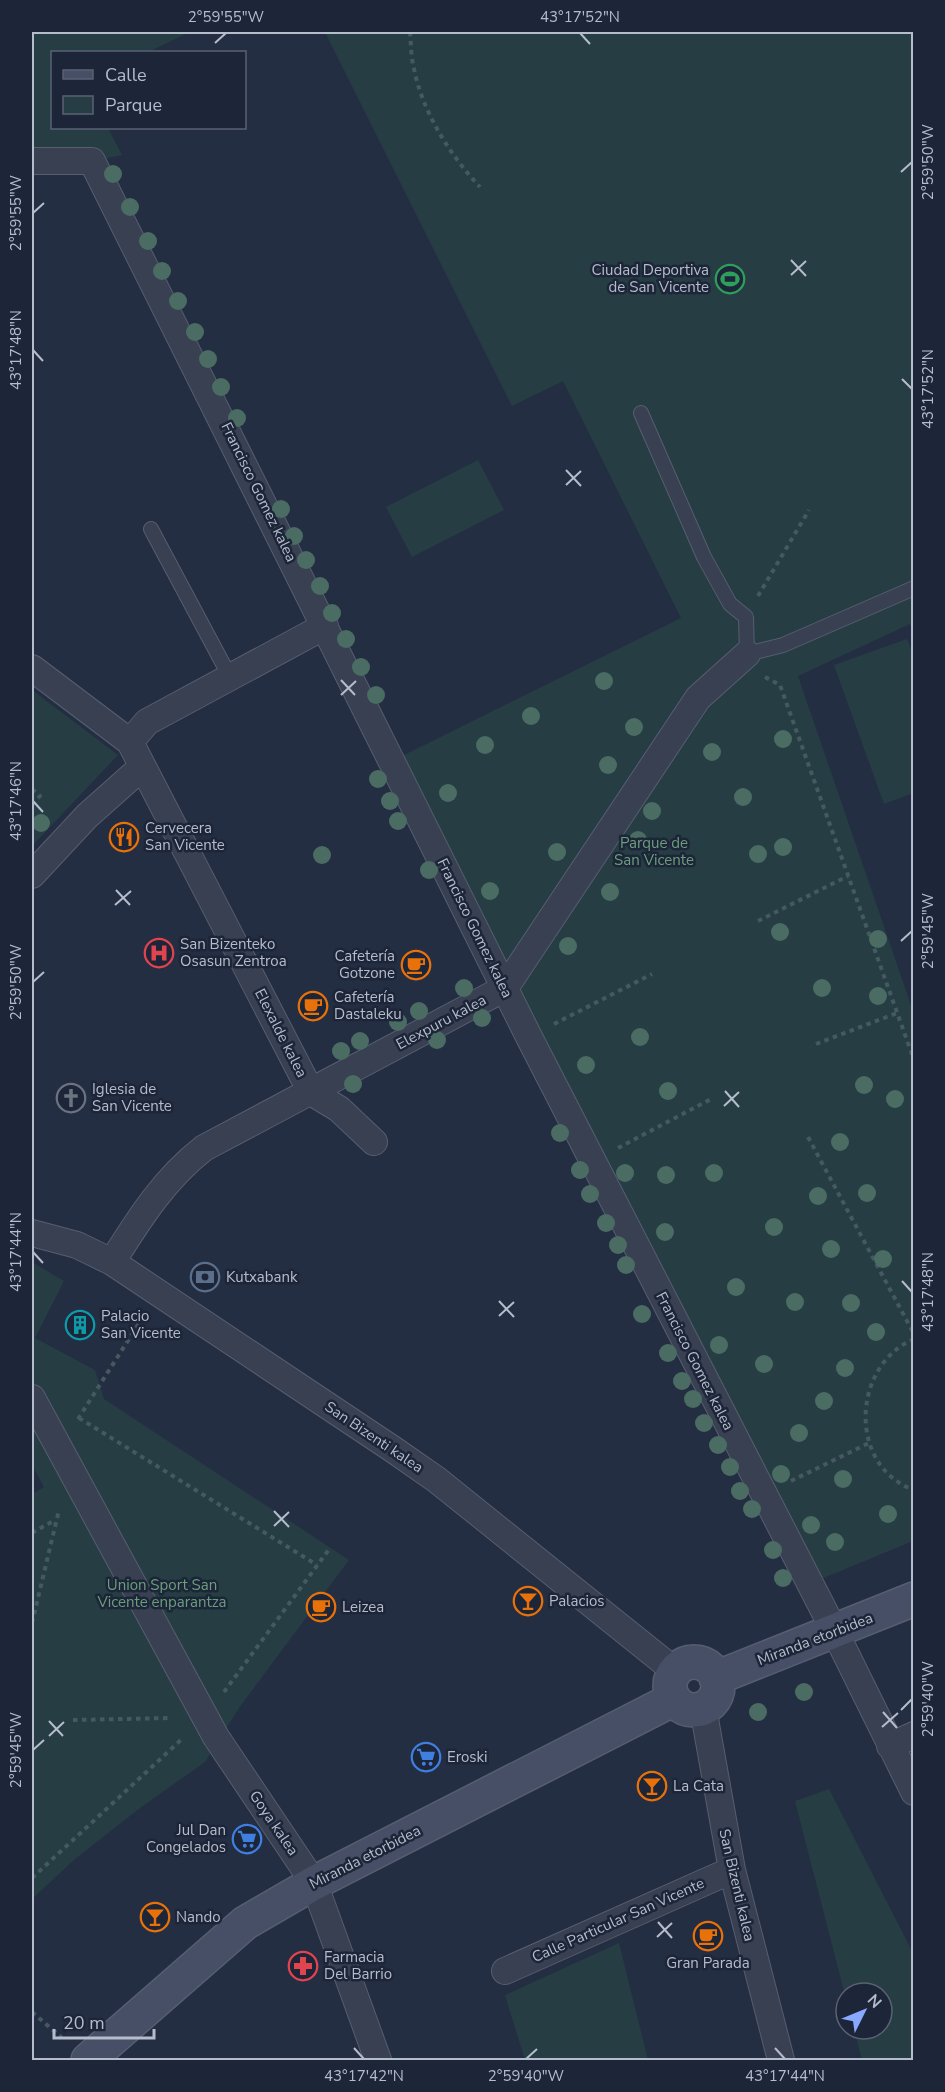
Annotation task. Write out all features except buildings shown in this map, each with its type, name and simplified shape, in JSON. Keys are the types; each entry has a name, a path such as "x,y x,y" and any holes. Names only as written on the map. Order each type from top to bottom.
{"street":[{"name":"Francisco Gomez kalea","path":"32,160 92,161 505,988 835,1632 914,1792"},
{"path":"32,668 130,742 147,722 325,626"},
{"name":"Elexpuru kalea","path":"112,1262 159,1191 179,1168 204,1148 505,988 698,698 742,658"},
{"name":"Elexalde kalea","path":"130,742 311,1092 339,1109 374,1142"},
{"path":"32,875 87,816 142,767"},
{"name":"San Bizenti kalea","path":"38,1238 77,1245 112,1262 437,1480 684,1693 781,2061"},
{"name":"Goya kalea","path":"32,1398 205,1717 314,1883 378,2061"},
{"name":"Miranda etorbidea","path":"88,2060 245,1923 314,1883 684,1693 715,1698 716,1678 914,1599"},
{"path":"890,1746 914,1735"},
{"name":"Calle Particular San Vicente","path":"505,1971 732,1870"}],"lane":[{"path":"640,413 704,557 730,604 746,617 742,658 783,645 914,588"},
{"path":"151,529 230,677"}],"path":[{"path":"411,32 414,69 433,124 465,171 480,187"},
{"path":"746,617 808,510"},
{"path":"742,658 780,684 914,1060"},
{"path":"32,789 40,796 32,805"},
{"path":"758,921 848,876"},
{"path":"530,1037 652,974"},
{"path":"816,1044 897,1012"},
{"path":"593,1161 713,1098"},
{"path":"808,1137 914,1334"},
{"path":"53,1437 79,1418 159,1292"},
{"path":"914,1339 899,1345 879,1366 867,1393 865,1422 869,1443 884,1469 914,1490"},
{"path":"79,1418 317,1565"},
{"path":"763,1494 869,1443"},
{"path":"32,1623 56,1520 73,1477"},
{"path":"32,1533 56,1520"},
{"path":"32,1878 205,1717 330,1548"},
{"path":"73,1720 205,1717"},
{"path":"32,2012 88,2060"}],"green space":[{"path":"32,32 190,32 150,51 51,51 51,129 109,129 122,155 92,161 32,161"},
{"name":"Parque de San Vicente","path":"325,32 913,32 913,632 910,624 798,676 913,1011 913,1541 809,1584 392,761 681,618 563,381 512,406"},
{"path":"478,460 504,510 412,557 386,507"},
{"path":"907,639 914,656 913,793 884,804 834,665"},
{"path":"32,690 118,755 32,846"},
{"name":"Union Sport San Vicente enparantza","path":"32,1262 64,1281 35,1338 95,1370 104,1399 349,1560 239,1708 205,1762 140,1808 75,1859 32,1899 32,1494 44,1487 32,1465"},
{"path":"829,1789 913,1953 913,2060 862,2060 857,2041 894,2041 894,1981 841,1981 795,1801"},
{"path":"619,1943 648,2060 525,2060 505,1995"}],"place":[{"name":"Ciudad Deportiva de San Vicente","path":"730,279"},
{"name":"Cervecera San Vicente","path":"124,837"},
{"name":"San Bizenteko Osasun Zentroa","path":"159,953"},
{"name":"Cafetería Gotzone","path":"416,965"},
{"name":"Cafetería Dastaleku","path":"313,1006"},
{"name":"Iglesia de San Vicente","path":"71,1098"},
{"name":"Kutxabank","path":"205,1277"},
{"name":"Palacio San Vicente","path":"80,1325"},
{"name":"Palacios","path":"528,1601"},
{"name":"Leizea","path":"321,1607"},
{"name":"Eroski","path":"426,1757"},
{"name":"La Cata","path":"652,1786"},
{"name":"Jul Dan Congelados","path":"247,1839"},
{"name":"Nando","path":"155,1917"},
{"name":"Gran Parada","path":"708,1936"},
{"name":"Farmacia Del Barrio","path":"303,1966"}]}
